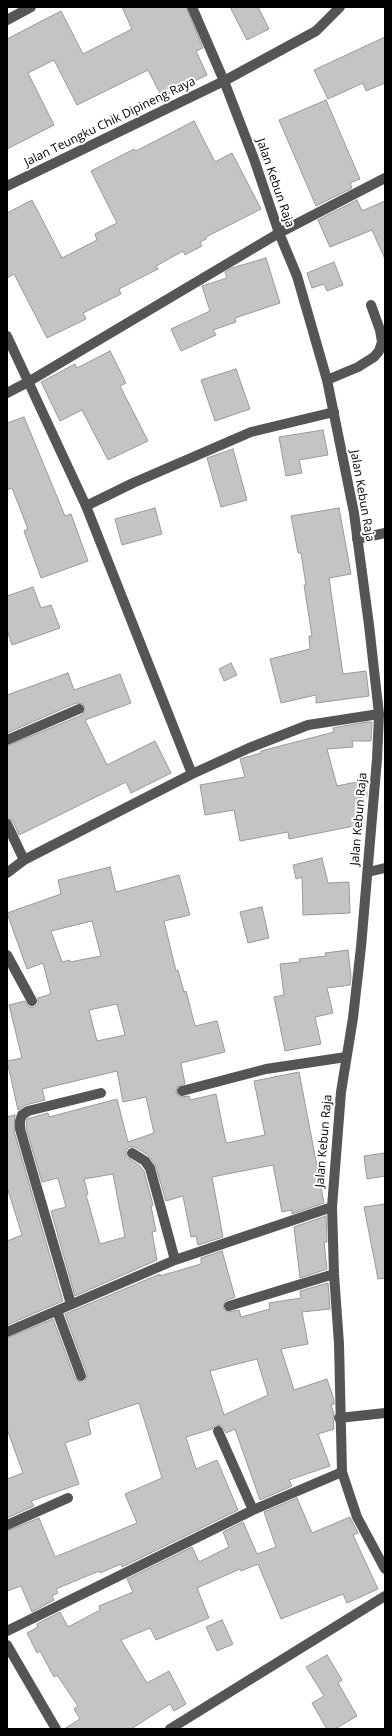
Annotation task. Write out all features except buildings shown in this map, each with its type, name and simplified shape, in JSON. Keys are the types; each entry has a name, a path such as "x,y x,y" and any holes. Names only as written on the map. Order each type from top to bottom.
{"street":[{"path":"7,20 32,7"},
{"name":"Jalan Kebun Raja","path":"192,7 224,81 254,159 279,233 296,276 327,380 354,513 369,625 379,714 377,759 354,1018 341,1092 332,1207 334,1274 339,1344 339,1418 342,1472 357,1517 385,1568"},
{"name":"Jalan Teungku Chik Dipineng Raya","path":"7,186 224,81 316,31 340,7"},
{"path":"7,393 279,233 385,178"},
{"path":"327,380 358,367 374,357 379,351 382,342 380,330 371,305"},
{"path":"7,336 86,506 192,774"},
{"path":"86,506 140,480 251,432 334,412"},
{"path":"357,539 385,533"},
{"path":"7,740 79,709"},
{"path":"7,873 24,860 192,774 249,748 308,725 328,720 379,714"},
{"path":"7,824 24,860"},
{"path":"368,872 385,868"},
{"path":"7,955 32,1001"},
{"path":"182,1091 266,1069 346,1057"},
{"path":"71,1304 30,1166 20,1129 20,1121 22,1115 28,1111 101,1093"},
{"path":"132,1153 145,1161 150,1168 176,1260"},
{"path":"7,1332 176,1260 332,1207"},
{"path":"229,1306 334,1274"},
{"path":"57,1311 82,1376"},
{"path":"339,1418 385,1413"},
{"path":"218,1431 253,1510"},
{"path":"7,1631 253,1510 342,1472"},
{"path":"7,1525 68,1498"},
{"path":"170,1729 385,1596"},
{"path":"7,1646 56,1729"}]}
